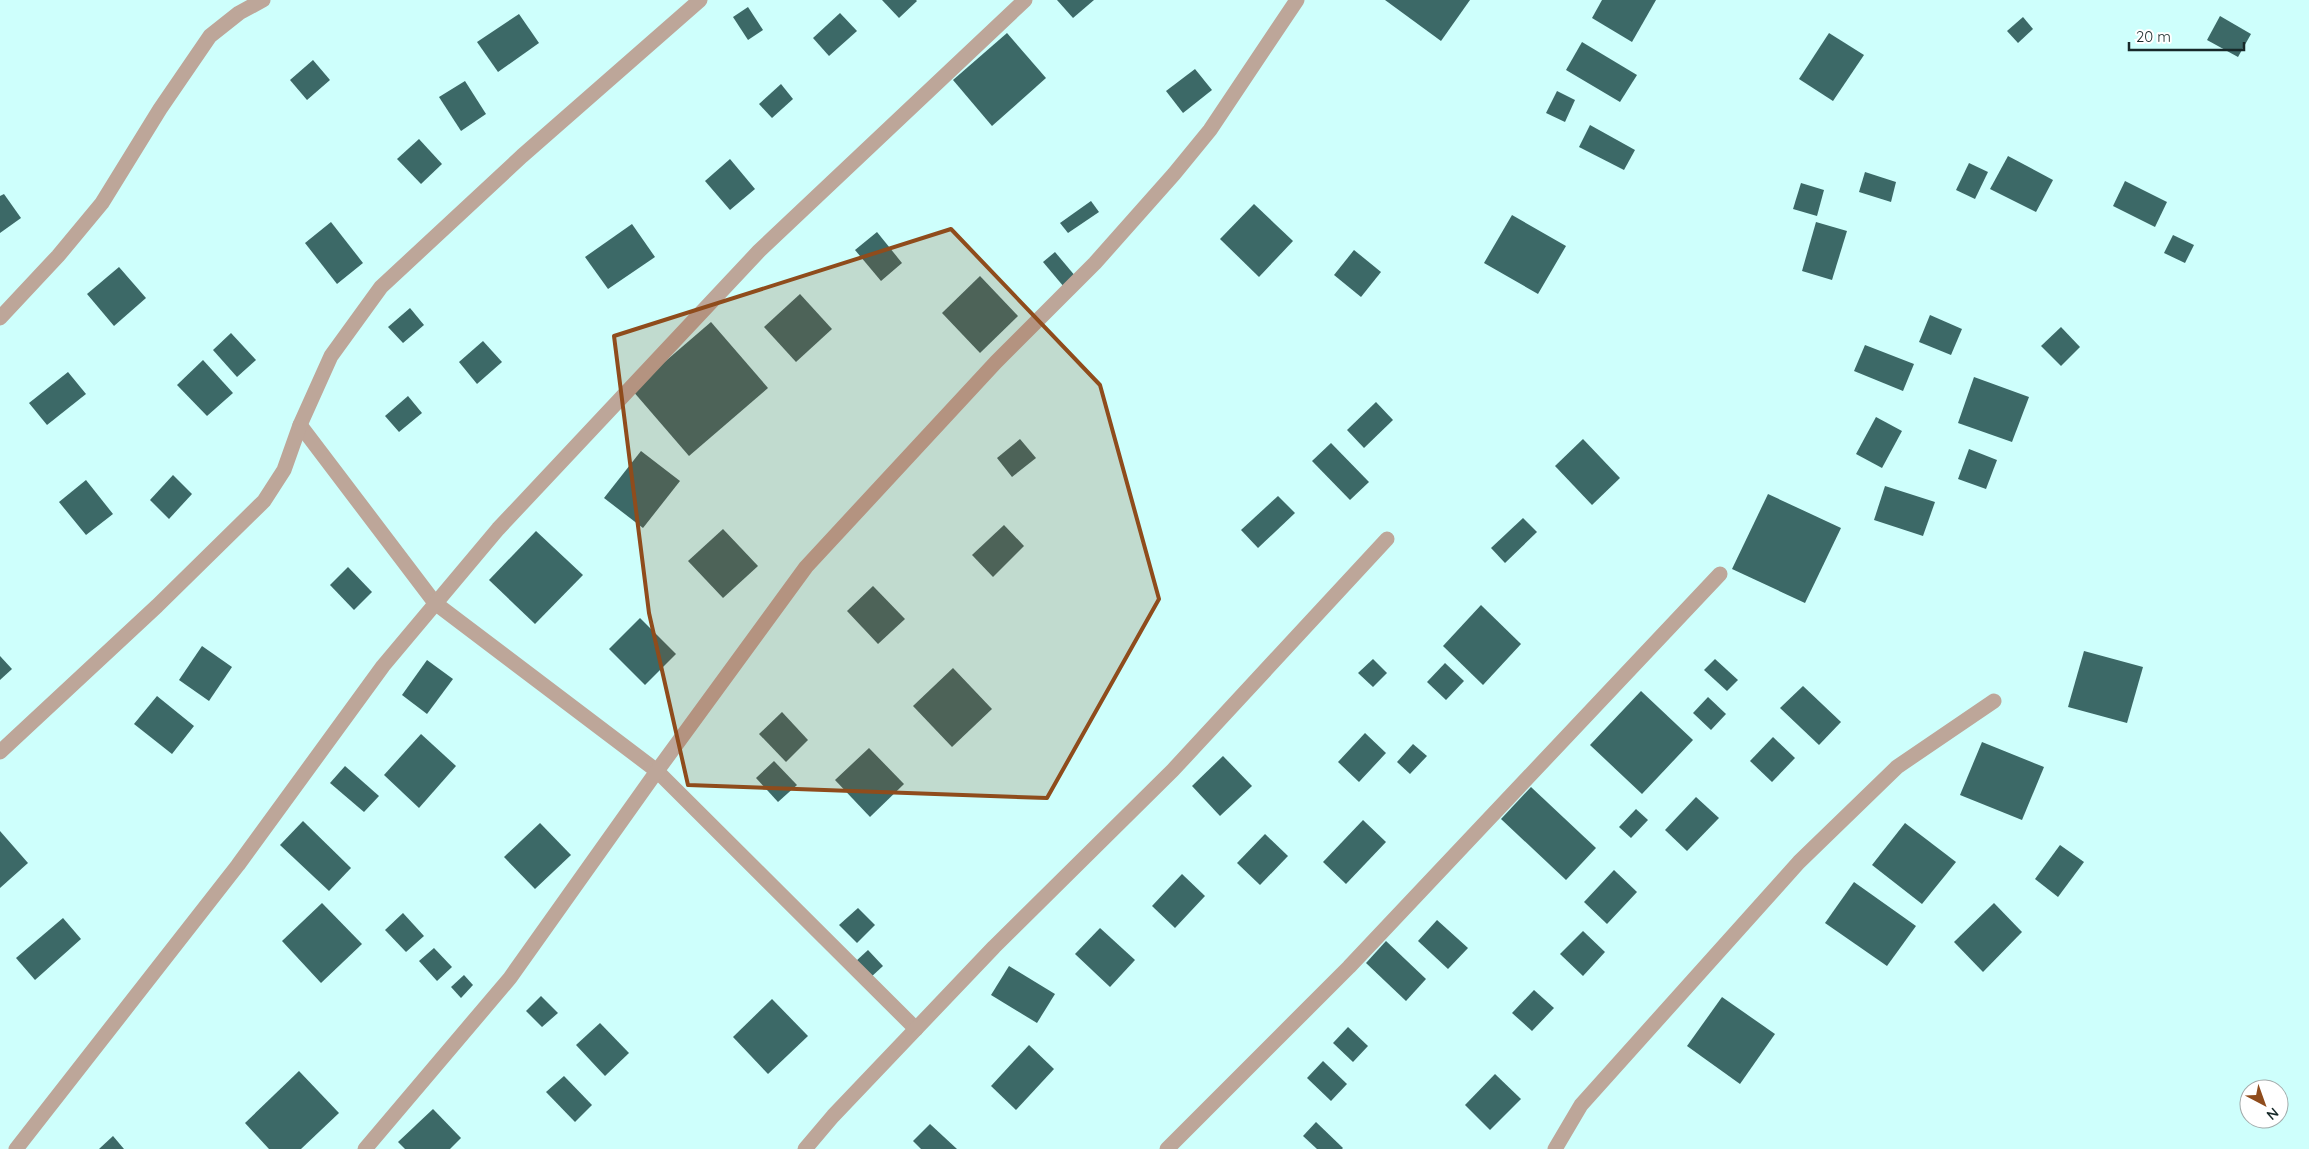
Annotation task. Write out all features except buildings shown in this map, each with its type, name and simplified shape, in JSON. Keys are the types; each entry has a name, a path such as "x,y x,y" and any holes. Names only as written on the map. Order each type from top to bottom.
{"street":[{"path":"0,318 58,256 102,203 160,109 210,36 239,13 263,0"},
{"path":"0,752 157,606 264,501 284,470 300,425 331,356 381,287 522,156 700,0"},
{"path":"16,1149 238,865 383,666 498,529 759,251 1026,0"},
{"path":"365,1149 510,978 657,771 806,567 996,362 1095,263 1186,160 1210,130 1297,0"},
{"path":"300,425 435,603 657,771 916,1029"},
{"path":"805,1149 994,947 1173,770 1386,539"},
{"path":"1167,1149 1349,967 1720,574"},
{"path":"1555,1149 1581,1105 1799,862 1897,767 1994,702"}],"highlighted area":[{"path":"951,229 1100,385 1159,599 1047,798 688,785 649,613 614,336"}]}
